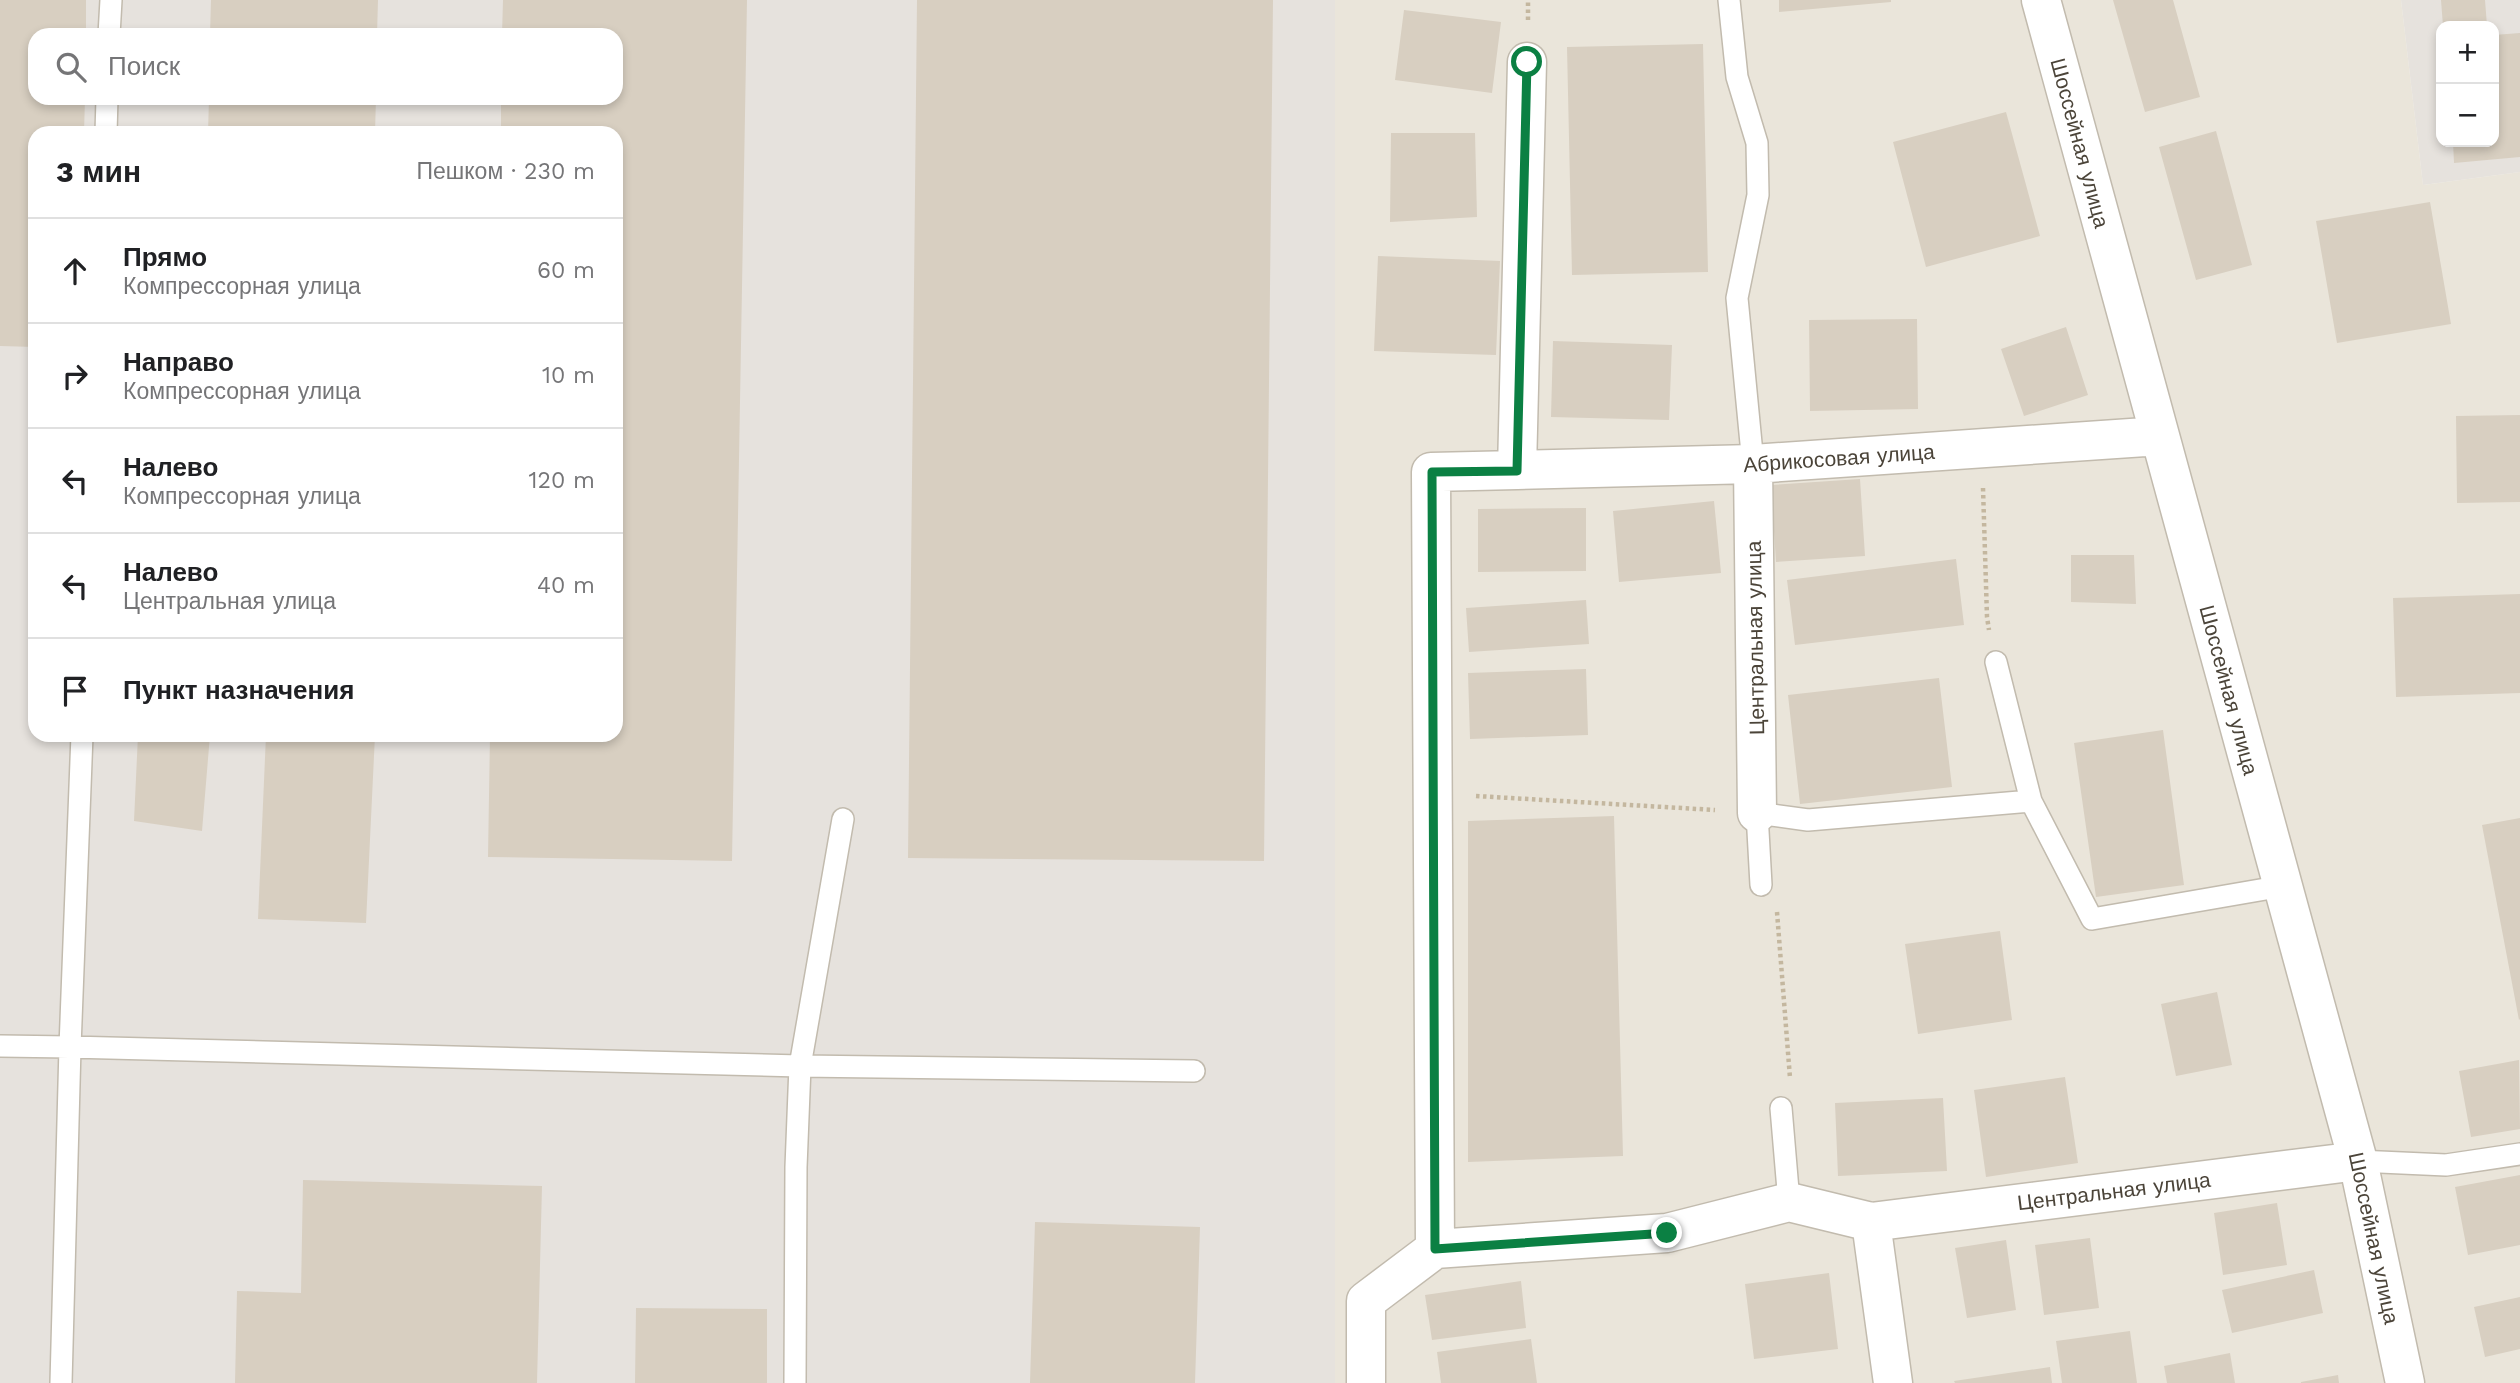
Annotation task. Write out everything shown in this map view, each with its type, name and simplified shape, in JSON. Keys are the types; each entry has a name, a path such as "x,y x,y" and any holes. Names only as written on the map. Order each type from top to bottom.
{"street":[{"name":"Шоссейная улица","path":"2041,0 2358,1161 2405,1383"},
{"path":"1517,471 1527,62"},
{"name":"Абрикосовая улица","path":"1433,793 1432,472 1753,464 2160,436"},
{"name":"Центральная улица","path":"1753,464 1757,813"},
{"path":"1366,1383 1366,1301 1435,1249 1433,793"},
{"name":"Центральная улица","path":"1435,1249 1667,1233 1789,1202 1871,1222 2358,1161"},
{"path":"1871,1222 1893,1383"}],"lane":[{"path":"109,28 111,0"},
{"path":"1729,0 1737,77 1757,143 1758,195 1737,298 1753,464"},
{"path":"106,126 107,105"},
{"path":"1996,662 2031,801 2092,919 2283,886"},
{"path":"61,1383 82,742"},
{"path":"1760,885 1757,813 1808,820 2031,801"},
{"path":"795,1383 796,1167 800,1066 843,819"},
{"path":"0,1046 800,1066 1195,1071"},
{"path":"1781,1108 1789,1202"},
{"path":"2358,1161 2446,1165 2520,1154"}],"path":[{"path":"1982,449 1987,617 1996,662"},
{"path":"1433,793 1757,813"},
{"path":"1760,885 1777,911 1791,1084 1781,1108"}],"shaded area":[{"path":"0,0 1335,0 1335,1383 0,1383"},
{"path":"1335,0 2401,0 2423,185 2520,172 2520,1383 1335,1383"},
{"path":"2401,0 2520,0 2520,172 2423,185"}],"building":[{"path":"0,0 86,0 86,28 28,28 28,105 85,105 84,126 28,126 28,347 0,346"},
{"path":"211,0 378,0 377,28 210,28"},
{"path":"503,0 747,0 732,861 488,857 490,742 623,742 623,126 501,126 501,105 623,105 623,28 502,28"},
{"path":"917,0 1273,0 1264,861 908,858"},
{"path":"1779,0 1891,0 1891,2 1779,12"},
{"path":"2113,0 2173,0 2200,97 2145,112"},
{"path":"2441,0 2485,0 2487,21 2443,21"},
{"path":"1404,10 1501,22 1492,93 1395,80"},
{"path":"2520,33 2520,157 2454,163 2453,147 2499,147 2499,35"},
{"path":"1703,44 1708,272 1572,275 1567,47"},
{"path":"209,105 376,105 375,126 208,126"},
{"path":"2006,112 2040,236 1926,267 1893,142"},
{"path":"2216,131 2252,265 2196,280 2159,147"},
{"path":"1391,133 1475,133 1477,217 1390,222"},
{"path":"2430,202 2451,324 2337,343 2316,221"},
{"path":"1378,256 1500,261 1496,355 1374,351"},
{"path":"1917,319 1918,409 1810,411 1809,320"},
{"path":"2066,327 2088,395 2024,416 2001,349"},
{"path":"1553,341 1672,345 1669,420 1551,417"},
{"path":"2520,415 2520,502 2457,503 2456,416"},
{"path":"1860,479 1865,556 1776,562 1771,485"},
{"path":"1714,501 1721,573 1619,582 1613,511"},
{"path":"1586,508 1586,571 1478,572 1478,509"},
{"path":"2071,555 2134,555 2136,604 2071,602"},
{"path":"1956,559 1964,625 1795,645 1787,580"},
{"path":"2520,594 2520,693 2396,697 2393,598"},
{"path":"1586,600 1589,644 1469,652 1466,608"},
{"path":"1586,669 1588,735 1470,739 1468,673"},
{"path":"1939,678 1952,787 1800,804 1788,695"},
{"path":"2163,730 2184,885 2096,897 2074,743"},
{"path":"138,742 209,742 202,831 134,821"},
{"path":"266,742 375,742 366,923 258,919"},
{"path":"1614,816 1623,1156 1468,1162 1468,821"},
{"path":"2520,818 2520,1019 2519,1020 2482,825"},
{"path":"2000,931 2012,1020 1918,1034 1905,944"},
{"path":"2217,992 2232,1065 2176,1076 2161,1004"},
{"path":"2519,1060 2520,1129 2471,1137 2459,1071"},
{"path":"2065,1077 2078,1163 1986,1177 1974,1090"},
{"path":"1943,1098 1947,1171 1838,1176 1835,1103"},
{"path":"2520,1175 2520,1245 2468,1255 2455,1187"},
{"path":"303,1180 542,1186 537,1383 235,1383 237,1291 301,1293"},
{"path":"2277,1203 2287,1265 2223,1275 2214,1213"},
{"path":"1035,1222 1200,1227 1195,1383 1030,1383"},
{"path":"2090,1238 2099,1308 2044,1315 2035,1245"},
{"path":"2006,1240 2016,1310 1967,1318 1955,1248"},
{"path":"2314,1270 2323,1313 2232,1333 2222,1290"},
{"path":"1829,1273 1838,1349 1754,1359 1745,1284"},
{"path":"1521,1281 1526,1328 1432,1340 1425,1295"},
{"path":"2520,1297 2520,1349 2485,1357 2474,1307"},
{"path":"636,1308 767,1309 767,1383 635,1383"},
{"path":"2130,1331 2137,1383 2062,1383 2056,1341"},
{"path":"1531,1339 1537,1383 1441,1383 1437,1352"},
{"path":"2230,1353 2235,1383 2167,1383 2164,1366"},
{"path":"2050,1367 2052,1383 1954,1381"},
{"path":"2338,1375 2339,1383 2301,1383 2301,1382"}],"route":[{"path":"1527,62 1517,471 1432,472 1435,1249 1667,1233"}]}
